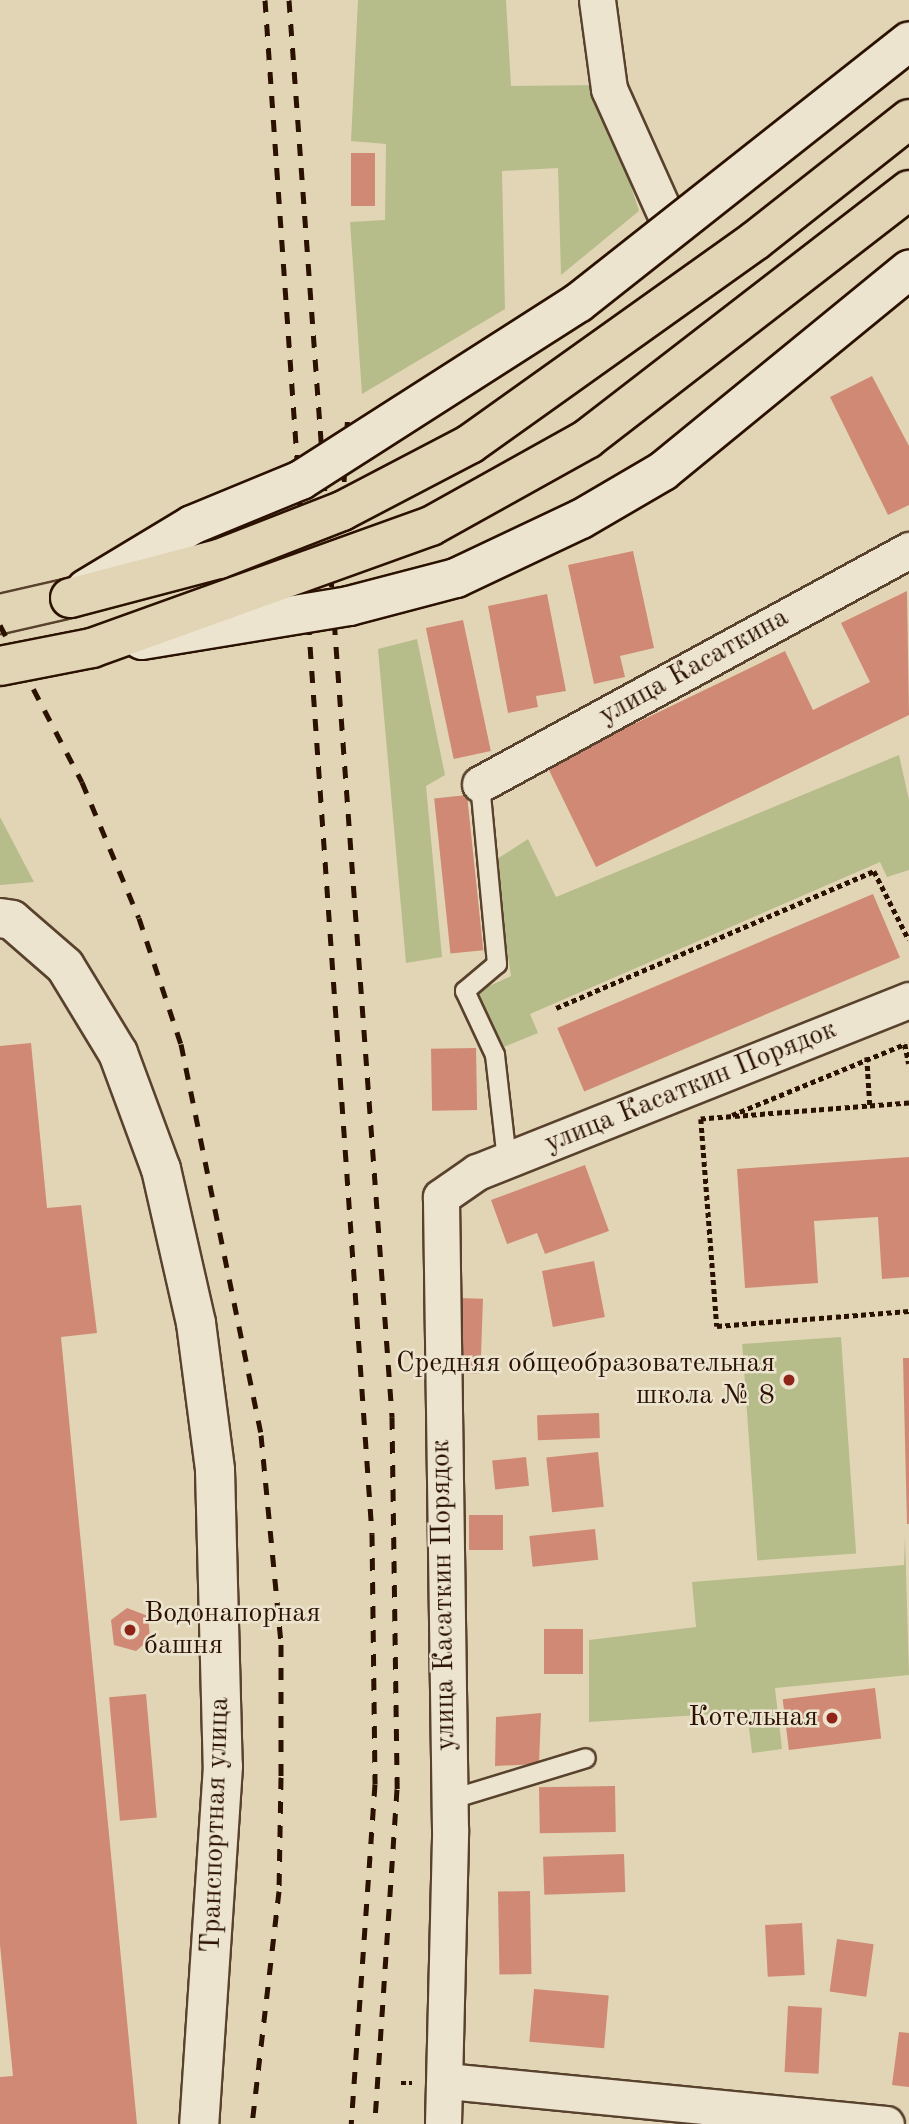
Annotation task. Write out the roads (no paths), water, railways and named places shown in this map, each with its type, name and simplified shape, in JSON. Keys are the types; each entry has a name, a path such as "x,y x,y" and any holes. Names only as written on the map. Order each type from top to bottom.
{"main road":[{"path":"70,598 192,525 301,480 578,303 909,42"},
{"path":"0,614 70,598 244,549 342,511 470,444 756,240 909,119"},
{"path":"92,648 431,526 563,452 909,190"},
{"path":"0,666 92,648 349,606 456,578 663,471 909,270"},
{"name":"Транспортная улица","path":"0,918 12,919 65,966 118,1053 161,1169 196,1323 215,1470 223,1766 199,2124"}],"street":[{"path":"597,0 609,89 670,225"},
{"name":"улица Касаткина","path":"480,784 909,550"},
{"name":"улица Касаткин Порядок","path":"443,2124 448,2081 449,1800 441,1197 507,1160 909,1000"},
{"path":"448,2081 886,2124"}],"lane":[{"path":"480,784 497,964 465,991 495,1055 507,1160"},
{"path":"449,1800 586,1758"}],"railway":[{"path":"265,0 372,1534 375,1784 351,2124"},
{"path":"289,0 392,1417 397,1789 375,2124"},
{"path":"340,553 348,410"},
{"path":"0,625 82,782 139,918 181,1044 261,1435 281,1644 281,1777 279,1891 252,2124"}],"place":[{"name":"Средняя общеобразовательная школа № 8","path":"789,1380"},
{"name":"Водонапорная башня","path":"130,1630"},
{"name":"Котельная","path":"832,1718"}]}
